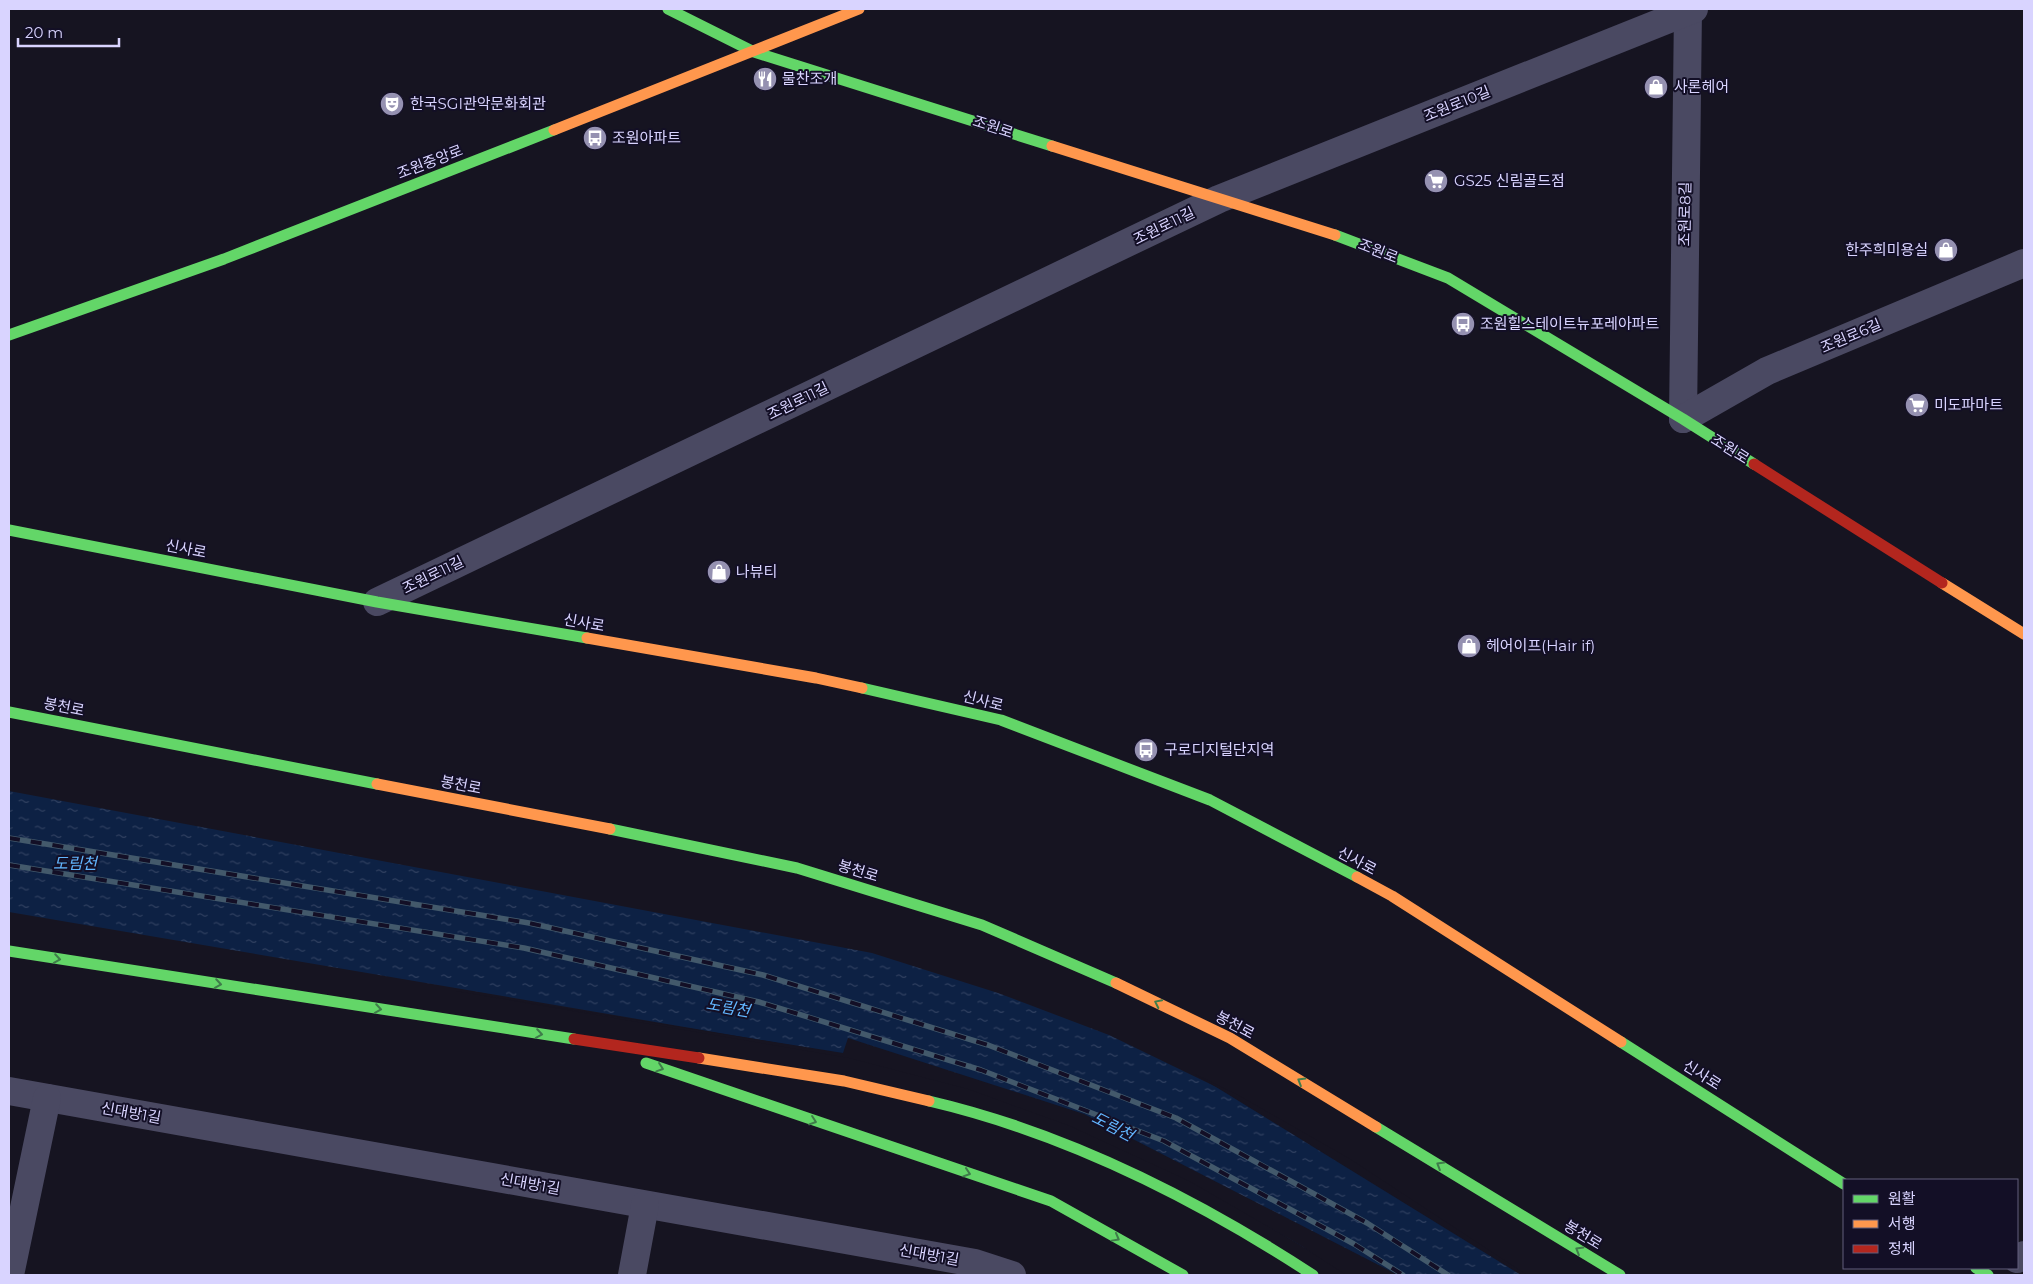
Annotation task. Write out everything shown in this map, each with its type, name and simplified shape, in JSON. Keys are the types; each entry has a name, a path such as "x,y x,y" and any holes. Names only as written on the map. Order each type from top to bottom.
{"main road":[{"name":"조원로","path":"668,9 754,52 1340,237 1448,278 1683,420 2024,634"},
{"name":"조원중앙로","path":"9,335 224,259 754,52 859,9"},
{"name":"신사로","path":"9,530 377,602 816,678 1001,720 1210,800 1392,896 1843,1183"},
{"name":"봉천로","path":"9,712 637,834 797,868 982,925 1114,982 1230,1038 1620,1275"},
{"path":"9,952 844,1081 963,1109 1064,1142 1180,1196 1314,1275"},
{"path":"581,1040 1051,1201 1183,1275"}],"street":[{"name":"조원로10길","path":"1219,199 1690,10"},
{"name":"조원로8길","path":"1683,420 1690,10"},
{"name":"조원로11길","path":"377,602 1219,199"},
{"name":"조원로6길","path":"1683,420 1767,371 2024,263"},
{"name":"신대방1길","path":"9,1092 976,1263 1012,1275"},
{"path":"10,1275 47,1098"},
{"path":"632,1275 645,1205"}],"water":[{"name":"도림천","path":"9,791 872,953 998,993 1109,1035 1237,1097 1525,1275 1350,1275 1190,1179 1071,1124 968,1087 849,1055 9,912"}],"pier":[{"path":"455,991 843,1053 848,1038 1084,1114 1398,1275 1346,1275 1300,1245 1189,1181 1070,1126 968,1089 849,1058"},
{"path":"1195,1074 1238,1095 1350,1159 1527,1275 1521,1275"}],"railway":[{"path":"9,838 529,923 763,975 988,1045 1176,1118 1367,1223 1448,1275"},
{"path":"9,865 524,948 759,1002 981,1070 1164,1141 1354,1244 1403,1275"}],"traffic: fast":[{"path":"668,9 754,52 1052,146"},
{"path":"9,335 224,259 554,130"},
{"path":"1335,235 1448,278 1683,419 1754,464"},
{"path":"9,530 377,602 587,638"},
{"path":"862,688 1001,720 1210,800 1357,877"},
{"path":"9,712 377,784"},
{"path":"610,829 797,868 982,925 1116,983"},
{"path":"9,951 574,1039"},
{"path":"1621,1042 1843,1183"},
{"path":"646,1063 1051,1201 1183,1275"},
{"path":"929,1101 1030,1131 1128,1171 1222,1220 1313,1275"},
{"path":"1376,1127 1620,1275"},
{"path":"1978,1269 1988,1275"}],"traffic: slow":[{"path":"554,130 859,9"},
{"path":"1052,146 1335,235"},
{"path":"1942,583 2024,634"},
{"path":"587,638 816,678 862,688"},
{"path":"377,784 610,829"},
{"path":"1357,877 1392,896 1621,1042"},
{"path":"1116,983 1230,1038 1376,1127"},
{"path":"699,1058 844,1081 929,1101"}],"traffic: jam":[{"path":"1754,464 1942,583"},
{"path":"574,1039 699,1058"}],"place":[{"name":"물찬조개","path":"765,79"},
{"name":"사론헤어","path":"1656,87"},
{"name":"한국SGI관악문화회관","path":"392,104"},
{"name":"조원아파트","path":"595,138"},
{"name":"GS25 신림골드점","path":"1436,181"},
{"name":"한주희미용실","path":"1946,250"},
{"name":"조원힐스테이트뉴포레아파트","path":"1463,324"},
{"name":"미도파마트","path":"1917,405"},
{"name":"나뷰티","path":"719,572"},
{"name":"헤어이프(Hair if)","path":"1469,646"},
{"name":"구로디지털단지역","path":"1146,750"}]}
